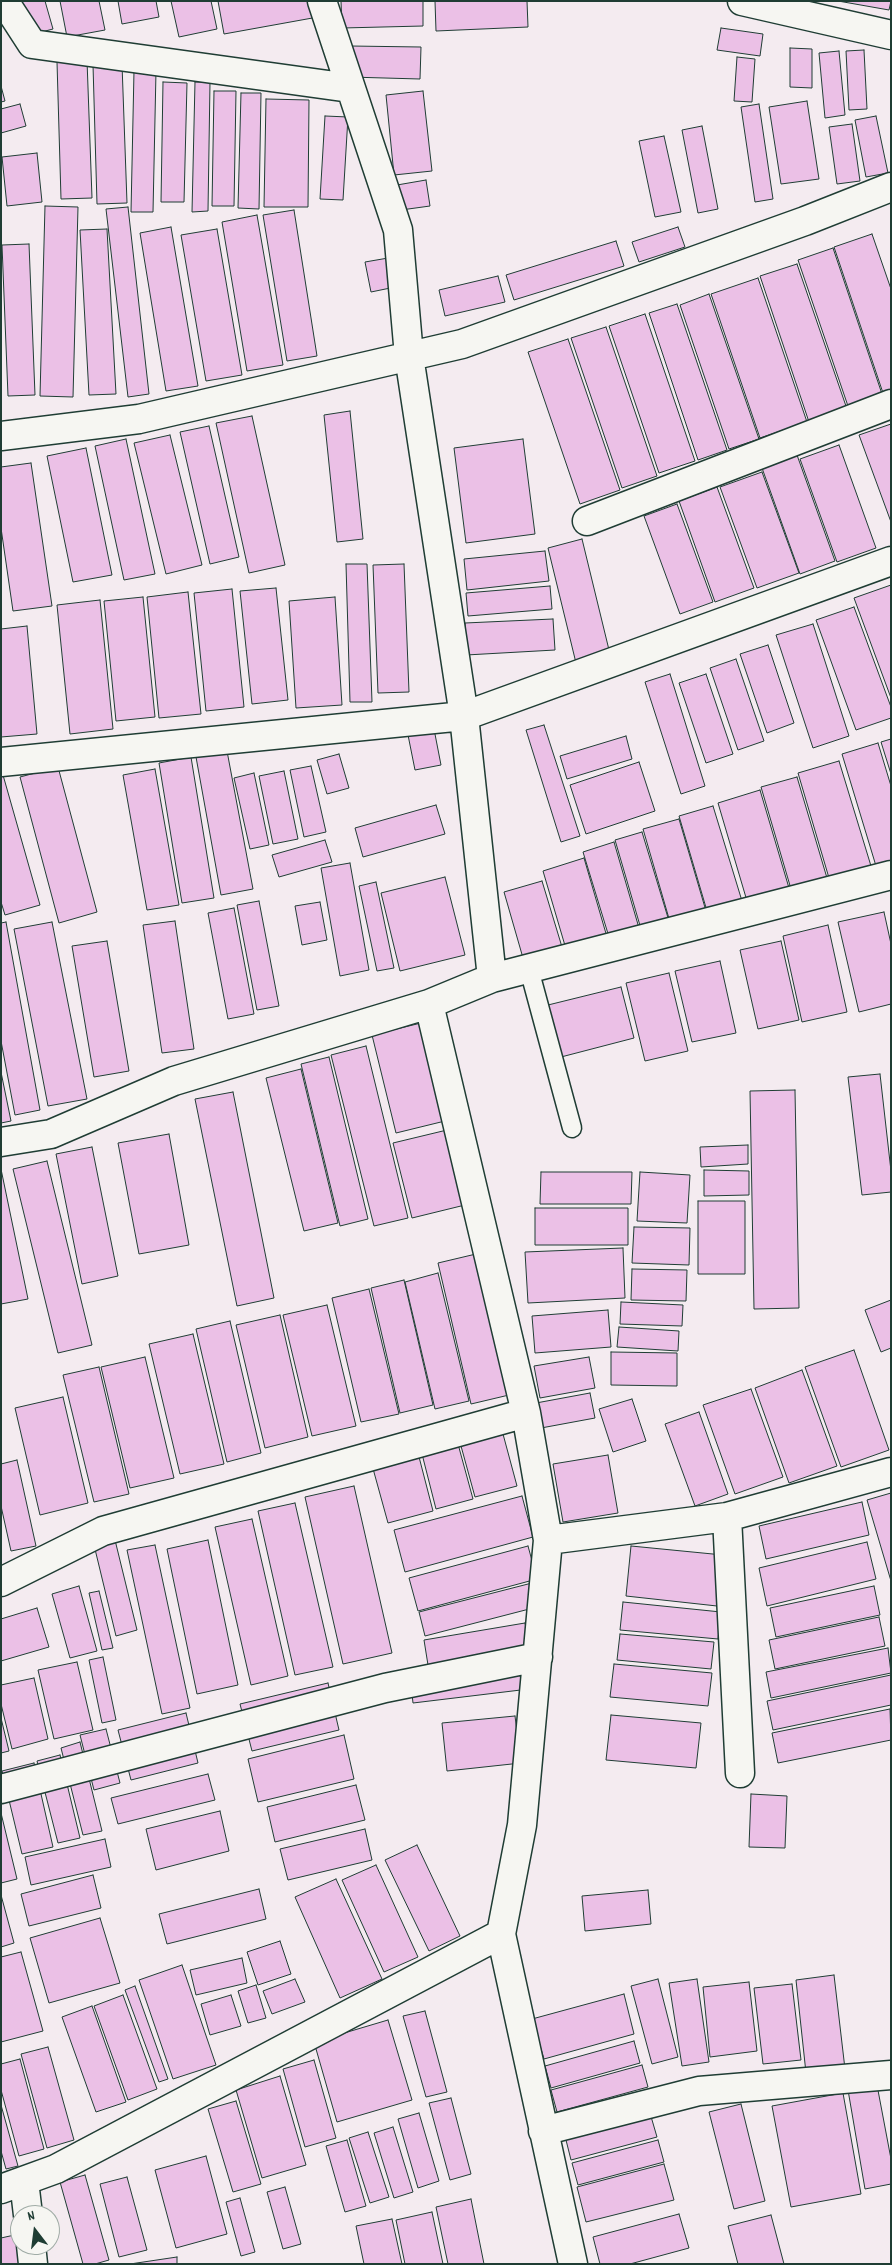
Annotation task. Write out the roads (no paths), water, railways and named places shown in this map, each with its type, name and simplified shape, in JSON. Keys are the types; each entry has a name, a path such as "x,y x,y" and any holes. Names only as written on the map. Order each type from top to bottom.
{"street":[{"path":"4,1 32,44 350,88"},
{"path":"322,1 398,230 409,356 464,716 492,978"},
{"path":"742,1 891,35"},
{"path":"1,436 139,418 462,344 805,222 891,187"},
{"path":"587,521 891,404"},
{"path":"1,762 464,716 891,562"},
{"path":"1,1142 50,1134 174,1081 429,1004 492,978 891,875"},
{"path":"429,1004 526,1413 548,1540 522,1825 501,1934 573,2264"},
{"path":"1,1582 103,1531 526,1413"},
{"path":"548,1540 726,1517 891,1472"},
{"path":"726,1517 740,1773"},
{"path":"1,1789 385,1688 538,1657"},
{"path":"23,2205 12,2185 56,2169 501,1934"},
{"path":"543,2131 699,2092 891,2075"}],"lane":[{"path":"529,969 572,1128"}]}
